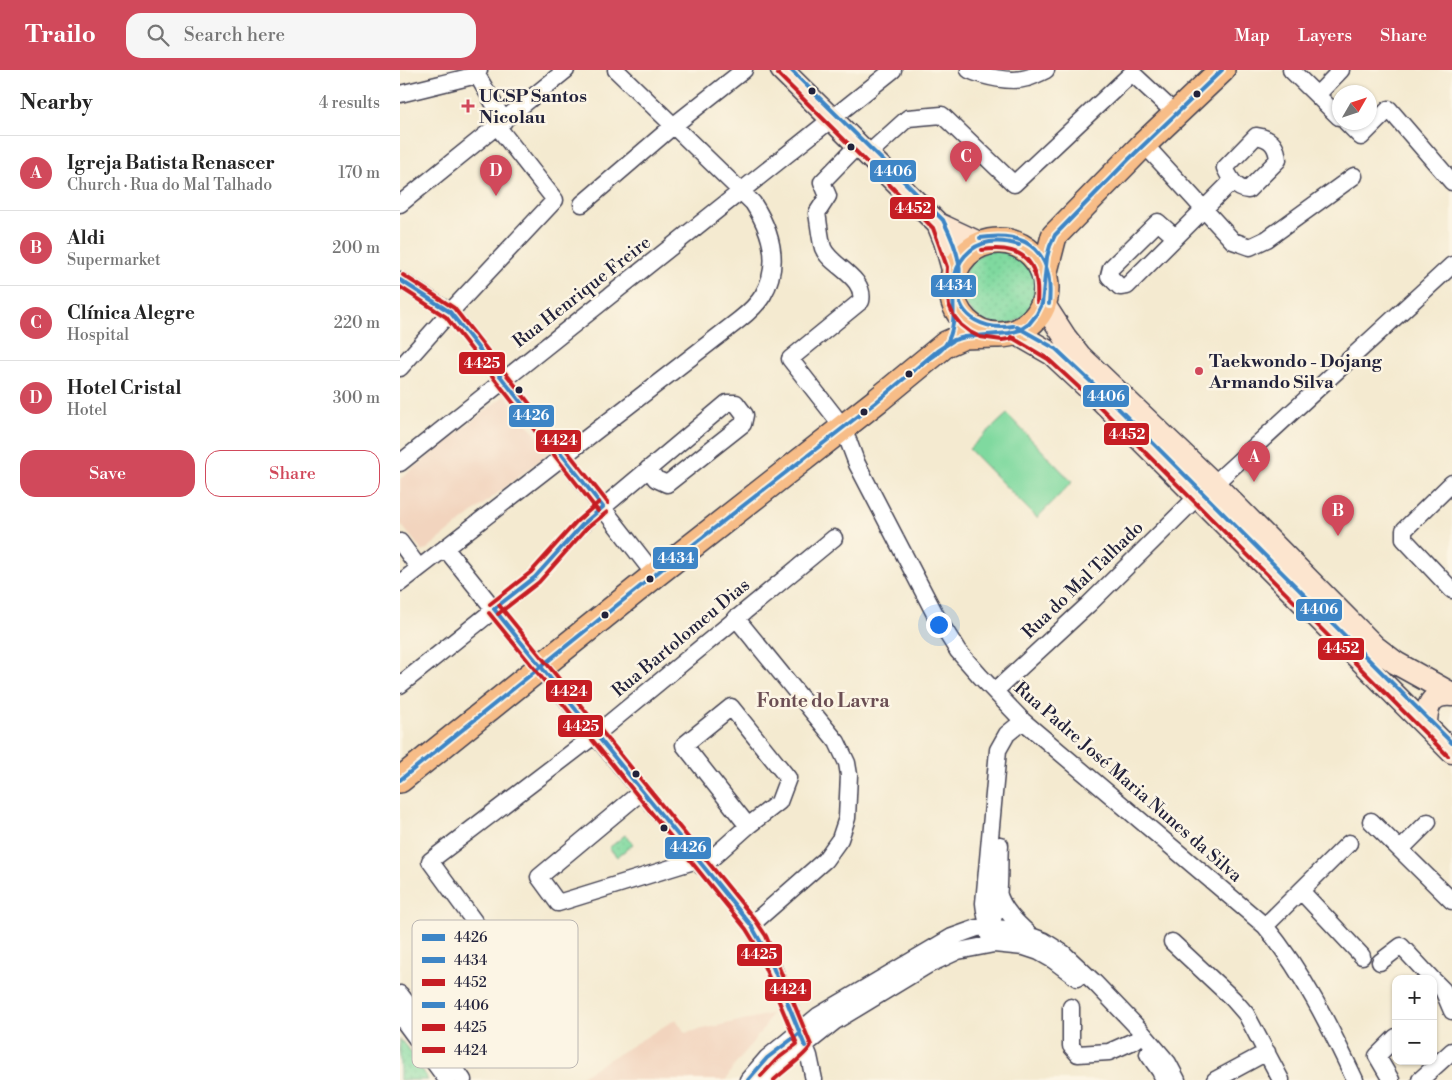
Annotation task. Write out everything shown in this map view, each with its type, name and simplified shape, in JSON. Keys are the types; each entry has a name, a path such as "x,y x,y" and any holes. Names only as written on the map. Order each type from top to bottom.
{"main road":[{"path":"782,70 938,224 981,244"},
{"path":"1019,246 1054,236 1144,144 1222,70"},
{"path":"938,224 945,241 953,281 954,302 960,315 970,325 981,332 1005,333 1052,354 1101,400 1206,491 1375,647 1402,667 1452,694"},
{"path":"1044,275 1054,236"},
{"path":"400,780 946,344 964,336 1005,333 1027,326 1036,316 1043,303 1046,289 1044,275 1034,258 1019,246 1006,241 993,241 981,244 969,251 960,261 953,281 952,328 946,344"},
{"path":"1043,303 1064,337 1080,356 1452,752"},
{"path":"1426,726 1426,713 1432,701 1438,697 1452,694"}],"street":[{"path":"400,204 566,70"},
{"path":"400,583 562,456 700,352 753,308 763,295 770,280 772,245 767,227 753,203 616,70"},
{"path":"582,204 673,126 744,70"},
{"name":"Rua Henrique Freire","path":"400,463 894,70"},
{"path":"969,70 979,75 1002,79 1026,79 1046,70"},
{"path":"1291,70 1332,109"},
{"path":"1317,95 1342,70"},
{"path":"400,94 478,72 501,124 556,200 400,368"},
{"path":"862,151 908,118 942,115 1014,184 1132,73 1176,114"},
{"path":"1377,121 1389,109 1452,182"},
{"path":"1354,130 1361,137 1368,130"},
{"path":"1144,144 1233,241 1250,247 1267,239 1354,176"},
{"name":"Rua Padre José Maria Nunes da Silva","path":"862,151 822,182 828,196 817,213 824,250 858,284 862,294 861,301 790,359 843,427 857,464 936,616 958,650 1023,722 1265,926 1277,941 1324,1016 1355,1080"},
{"path":"1175,237 1232,181"},
{"name":"Rua do Mal Talhado","path":"995,691 1088,605 1206,491 1452,265"},
{"path":"400,280 450,312 655,575"},
{"path":"400,685 535,577 582,525 727,403 736,403 745,415 743,424 667,484 656,479 648,470"},
{"path":"1452,483 1404,530 1404,539 1452,590"},
{"name":"Rua Bartolomeu Dias","path":"473,920 430,861 595,736 834,538"},
{"path":"400,542 419,568"},
{"path":"445,548 595,736 751,925 768,955 809,1056 814,1080"},
{"path":"736,618 837,742 847,764 849,775 847,818 840,839 825,860 751,925"},
{"path":"641,792 539,877 558,903 700,863 748,826 779,802 788,778 731,707 684,745 748,826"},
{"path":"989,927 997,906 999,848 1006,762 1023,722"},
{"path":"989,945 989,927 985,919 984,903 998,750 1006,734 1023,722"},
{"path":"1371,820 1452,901"},
{"path":"1401,849 1428,822"},
{"path":"1265,926 1349,843"},
{"path":"998,890 999,896 1010,914 1032,936"},
{"path":"1301,891 1362,956"},
{"path":"956,935 974,918 984,903"},
{"path":"765,1080 802,1039 818,1016 956,935 977,928 989,927 1012,930 1032,936 1054,946 1083,970 1144,1035 1168,1063 1176,1079"},
{"path":"1172,942 1233,999 1246,1014 1281,1080"},
{"path":"748,1080 767,1058 834,1022 928,965 958,951 989,945 1024,947 1039,952 1065,968 1136,1040 1152,1059 1176,1079"},
{"path":"1380,962 1401,946 1425,975"},
{"path":"1437,990 1452,1011"},
{"path":"400,994 412,1010"},
{"path":"1071,1007 1071,1046 1078,1054 1109,1052 1136,1040"},
{"path":"400,1016 412,1032"},
{"path":"1392,1041 1377,1056 1392,1080"},
{"path":"1420,1080 1452,1051"},
{"path":"1215,1080 1266,1052"},
{"path":"438,1068 447,1080"},
{"path":"455,1068 463,1080"}],"shaded area":[{"path":"505,395 550,452 423,552 400,523 400,479"},
{"path":"771,1014 765,1026 732,1069 726,1080 575,1080 676,1019 685,1033"}],"green space":[{"path":"1008,249 1021,255 1032,266 1038,279 1036,302 1021,319 1008,325 992,325 979,319 964,302 962,279 968,266 985,251"},
{"path":"1007,414 1072,482 1037,518 969,449"},
{"path":"625,835 633,844 617,857 609,848"},
{"path":"400,1039 412,1054 412,1068 421,1068 428,1080 400,1080"}],"transit line":[{"name":"4406","path":"791,70 943,220 957,253 960,267 959,298 968,315 984,324 1003,327 1013,326"},
{"name":"4434","path":"400,780 662,569 875,403 937,351 954,340 965,337 1009,333 1020,330 1029,324 1042,304 1047,257 1055,235 1128,160 1222,70"},
{"name":"4452","path":"778,74 933,228 947,267 946,289 949,305 961,325 980,337 1002,340 1015,338"},
{"name":"4406","path":"980,238 998,236 1013,238 1025,242 1035,249 1043,259 1047,271 1050,286 1049,304"},
{"name":"4434","path":"922,364 941,350 951,332 954,284 956,272 961,261 976,246 988,242 1000,241 1019,245"},
{"name":"4452","path":"982,250 1008,250 1018,253 1026,259 1032,266 1035,276 1037,302"},
{"name":"4424","path":"403,275 454,308 608,503"},
{"name":"4426","path":"400,280 450,312 603,507"},
{"name":"4425","path":"400,287 446,317 598,511"},
{"name":"4406","path":"1017,327 1056,349 1105,395 1452,743"},
{"name":"4452","path":"1011,337 1048,359 1097,404 1448,756"},
{"name":"4424","path":"490,604 531,572 577,521 599,502"},
{"name":"4426","path":"494,609 535,577 582,525 603,507"},
{"name":"4425","path":"498,614 539,582 586,529 607,512"},
{"name":"4424","path":"499,605 756,921 766,936 811,1045 801,1057 774,1080"},
{"name":"4426","path":"494,609 751,925 768,955 805,1046"},
{"name":"4425","path":"489,613 746,929 754,942 797,1044 776,1060 761,1076"},
{"name":"4426","path":"748,1080 767,1058 800,1033"}],"place":[{"name":"UCSP Santos Nicolau","path":"468,106"},
{"name":"Clínica Alegre","path":"966,182"},
{"name":"Hotel Cristal","path":"496,196"},
{"name":"Taekwondo - Dojang Armando Silva","path":"1199,371"},
{"name":"Igreja Batista Renascer","path":"1254,482"},
{"name":"Aldi","path":"1338,536"}],"district":[{"name":"Fonte do Lavra","path":"823,701"}]}
